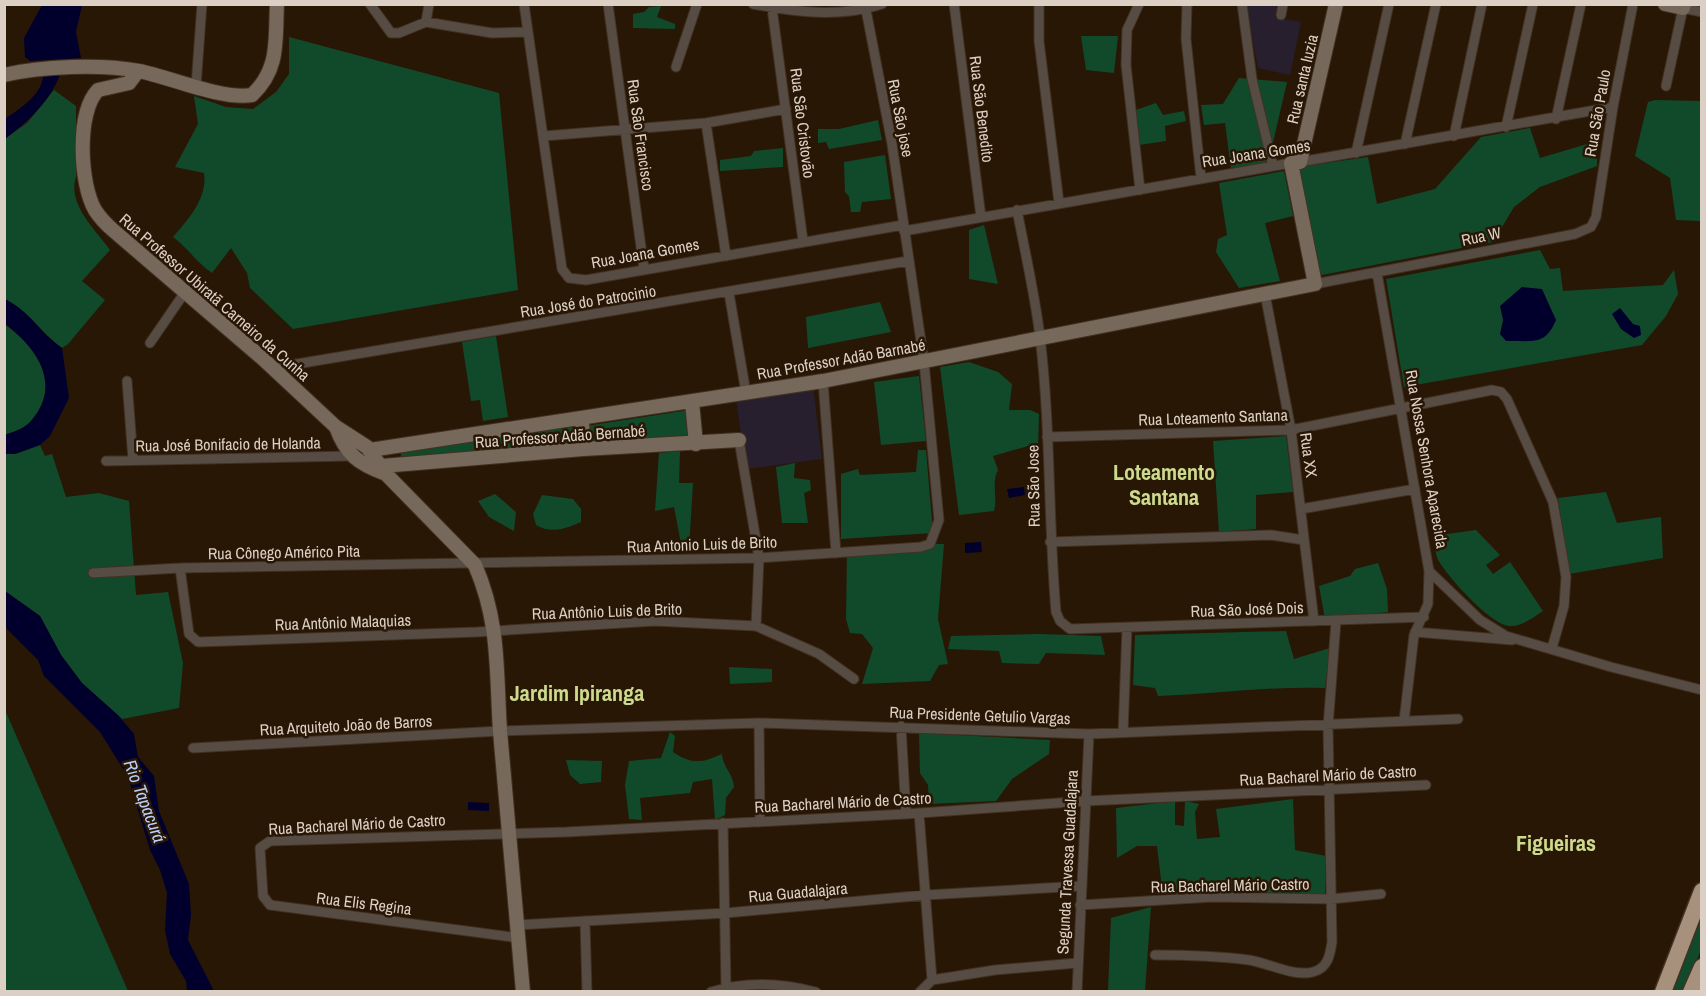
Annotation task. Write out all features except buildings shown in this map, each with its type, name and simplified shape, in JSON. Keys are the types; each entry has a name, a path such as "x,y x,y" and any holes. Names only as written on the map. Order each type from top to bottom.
{"highway":[{"path":"1663,992 1701,891"},
{"path":"1691,992 1701,967"}],"street":[{"path":"196,86 202,4"},
{"path":"8,74 92,67 138,71 243,97 252,95 269,76 274,63 277,4"},
{"path":"370,4 391,33 399,33 426,22 492,33 527,32 524,4"},
{"path":"426,22 429,4"},
{"name":"Rua São Francisco","path":"608,4 644,269"},
{"path":"676,67 697,4"},
{"path":"753,4 772,8 866,10 882,4"},
{"name":"Rua São Benedito","path":"954,4 981,217"},
{"path":"1039,4 1040,41 1059,203"},
{"path":"1139,4 1127,30 1127,76 1140,190"},
{"path":"1187,4 1186,39 1201,178"},
{"path":"1242,4 1252,79 1273,166"},
{"path":"1281,15 1283,4"},
{"name":"Rua santa luzia","path":"1296,162 1336,4"},
{"path":"1356,153 1389,4"},
{"path":"1405,144 1436,4"},
{"path":"1454,136 1482,4"},
{"path":"1506,128 1533,4"},
{"path":"1556,119 1581,4"},
{"name":"Rua São Paulo","path":"1591,227 1596,217 1613,107 1633,4"},
{"path":"1665,4 1683,6 1701,12"},
{"path":"1666,86 1683,6"},
{"name":"Rua São Cristovão","path":"772,8 803,241"},
{"name":"Rua São jose","path":"866,10 892,144 924,362 939,520 930,544"},
{"name":"Rua Joana Gomes","path":"527,32 564,274 569,278 586,280 803,241 981,217 1506,128 1613,107"},
{"name":"Rua Professor Ubiratã Carneiro da Cunha","path":"138,71 129,83 98,90 87,106 83,146 88,188 101,219 273,368 336,427 353,436 370,450 384,470 475,565 491,607 495,631 500,730 523,992"},
{"path":"544,136 706,123 786,109"},
{"path":"706,123 726,256"},
{"path":"1296,162 1315,284 1377,273"},
{"name":"Rua São Jose","path":"1017,210 1040,337 1047,437 1050,542 1056,612 1060,621 1070,629"},
{"name":"Rua W","path":"1377,273 1496,247 1575,234 1591,227"},
{"name":"Rua José do Patrocinio","path":"273,368 729,293 908,261"},
{"name":"Rua Nossa Senhora Aparecida","path":"1377,273 1430,571 1480,620 1518,640 1701,690"},
{"name":"Rua Professor Adão Barnabé","path":"370,450 823,381 1315,284"},
{"path":"150,343 185,292"},
{"path":"729,293 746,393"},
{"name":"Rua XX","path":"1265,294 1291,430 1314,621"},
{"path":"127,381 133,460"},
{"path":"823,381 836,553"},
{"name":"Rua Loteamento Santana","path":"1047,437 1291,430 1402,406 1492,390 1501,392 1508,399 1549,492 1555,513 1566,577 1564,606 1552,648"},
{"path":"692,402 696,444"},
{"path":"582,419 583,449"},
{"name":"Rua Professor Ubiratã Carneiro da Cunha","path":"336,427 342,444 351,456 360,464 384,470"},
{"path":"489,433 494,456"},
{"path":"739,440 759,558 756,626 819,654 854,679"},
{"name":"Rua Professor Adão Bernabé","path":"384,470 494,456 739,440"},
{"name":"Rua José Bonifacio de Holanda","path":"106,460 351,456"},
{"path":"1301,509 1415,489"},
{"path":"1050,542 1271,535 1304,540"},
{"name":"Rua Antonio Luis de Brito","path":"475,565 759,558 921,547 930,544"},
{"name":"Rua Cônego Américo Pita","path":"93,573 180,568 475,565"},
{"name":"Rua Antônio Malaquias","path":"180,568 189,634 198,642 495,631"},
{"path":"1404,721 1406,690 1415,632 1424,617 1430,593 1430,571"},
{"name":"Rua São José Dois","path":"1070,629 1424,617"},
{"name":"Rua Antônio Luis de Brito","path":"495,631 655,621 756,626"},
{"path":"1155,955 1207,955 1253,961 1299,972 1313,972 1323,967 1329,958 1331,898 1328,727 1336,621"},
{"path":"1123,733 1127,628"},
{"path":"1415,632 1518,640"},
{"name":"Rua Presidente Getulio Vargas","path":"500,730 759,723 1089,734 1328,727 1458,719"},
{"path":"759,723 760,822"},
{"path":"901,726 906,814"},
{"name":"Rua Arquiteto João de Barros","path":"193,748 500,730"},
{"name":"Segunda Travessa Guadalajara","path":"1077,992 1089,734"},
{"name":"Rua Bacharel Mário de Castro","path":"262,844 270,841 567,832 906,814 1086,801 1426,785"},
{"path":"919,813 932,980"},
{"path":"723,823 726,987"},
{"name":"Rua Elis Regina","path":"262,844 263,896 270,906 518,932"},
{"name":"Rua Guadalajara","path":"518,932 585,921 726,913 926,895 1081,886"},
{"name":"Rua Bacharel Mário Castro","path":"1080,905 1214,897 1331,898 1381,894"},
{"path":"585,921 587,992"},
{"path":"920,992 932,980 1077,963"},
{"path":"711,992 726,987 765,983 816,992"}],"shaded area":[{"path":"1246,5 1277,5 1275,17 1301,22 1290,75 1258,68"},
{"path":"813,386 822,459 746,469 736,399"}],"green space":[{"path":"661,6 657,17 675,24 675,29 633,28 633,14 644,12 649,7"},
{"path":"1081,36 1118,36 1114,73 1086,70"},
{"path":"289,37 499,93 518,290 293,329 250,288 247,273 231,248 212,273 173,237 196,207 203,191 204,173 175,167 198,124 194,96 226,107 253,109 276,92 289,74"},
{"path":"1239,78 1287,82 1268,164 1231,168 1225,123 1204,125 1201,105 1223,104"},
{"path":"54,90 76,106 75,197 84,216 110,250 82,281 105,300 68,344 62,348 22,310 5,299 4,139 27,123"},
{"path":"1655,100 1701,101 1701,221 1676,220 1670,178 1635,156 1648,102"},
{"path":"1156,103 1163,115 1184,111 1186,121 1165,126 1166,141 1139,145 1136,110"},
{"path":"878,120 882,140 829,149 826,142 818,143 818,129 839,129"},
{"path":"1530,128 1540,158 1597,141 1597,166 1540,187 1514,207 1493,242 1317,276 1297,167 1368,157 1377,204 1435,189 1481,137"},
{"path":"783,148 783,167 720,171 720,160 751,156 754,151"},
{"path":"885,155 891,199 862,202 860,212 851,212 849,196 845,192 844,162"},
{"path":"1284,171 1293,216 1265,223 1280,281 1239,288 1216,252 1218,239 1227,235 1219,183"},
{"path":"984,225 998,284 969,279 969,230"},
{"path":"1540,250 1550,269 1560,268 1563,291 1663,285 1674,270 1678,294 1666,316 1642,345 1404,387 1386,279"},
{"path":"880,302 891,332 808,348 806,317"},
{"path":"4,324 27,344 36,356 45,382 45,395 40,408 30,422 5,435"},
{"path":"496,336 508,417 483,421 480,400 471,401 462,342"},
{"path":"969,362 998,372 1012,384 1009,410 1030,410 1039,414 1038,449 1028,446 993,456 998,470 995,480 994,511 959,515 940,367"},
{"path":"919,376 926,441 881,445 874,382"},
{"path":"689,410 691,436 587,442 586,426"},
{"path":"579,424 580,445 496,452 494,438"},
{"path":"1286,436 1293,492 1256,495 1256,529 1219,532 1213,441"},
{"path":"487,438 490,449 401,458 401,452"},
{"path":"40,445 45,456 52,454 66,497 99,493 129,501 136,595 168,592 183,663 179,708 122,719 82,683 61,655 40,616 5,591 5,454 15,454"},
{"path":"918,450 926,450 933,533 841,539 841,474 858,469 860,475 916,472"},
{"path":"680,451 679,483 693,483 689,549 682,549 674,507 655,511 659,453"},
{"path":"795,463 794,478 810,480 811,490 804,493 808,523 782,523 776,467"},
{"path":"1606,492 1617,523 1661,517 1663,558 1569,574 1558,498"},
{"path":"495,494 516,512 514,531 489,517 478,501"},
{"path":"542,495 573,499 581,509 581,522 558,530 536,525 533,514"},
{"path":"1476,530 1500,555 1486,565 1493,574 1510,562 1543,611 1518,625 1509,626 1492,618 1481,609 1452,579 1438,560 1433,536"},
{"path":"944,544 938,619 948,664 939,665 930,681 862,684 873,648 862,634 850,633 846,619 847,550"},
{"path":"1378,563 1387,589 1388,612 1325,619 1319,586 1350,576 1355,569"},
{"path":"1286,631 1294,659 1330,648 1325,688 1283,688 1158,696 1155,688 1133,685 1135,635"},
{"path":"1040,634 1101,636 1105,655 1046,653 1039,664 1002,663 999,651 948,649 951,636"},
{"path":"729,667 772,669 772,682 730,684"},
{"path":"5,710 128,991 5,991"},
{"path":"670,732 675,736 673,752 686,759 703,761 722,754 734,787 726,798 725,815 715,820 712,779 693,782 690,793 640,798 642,820 629,819 625,785 629,761 661,758"},
{"path":"919,733 1050,740 1049,754 1012,779 996,801 929,804 928,785 920,773"},
{"path":"566,760 602,761 601,782 580,784 570,775"},
{"path":"1293,799 1295,850 1326,856 1325,894 1163,896 1157,846 1137,846 1117,858 1116,808 1175,801 1175,825 1184,826 1185,801 1199,804 1195,812 1197,839 1220,837 1216,809"},
{"path":"1151,907 1145,991 1108,991 1111,918"},
{"path":"1701,916 1701,950 1684,991 1671,992"}],"water":[{"path":"42,5 82,5 76,32 81,58 30,61 25,57 24,38"},
{"path":"60,75 50,94 37,111 5,139 5,119 34,95 42,83 43,76"},
{"path":"1522,287 1542,289 1556,320 1552,329 1542,338 1530,341 1506,341 1500,334 1503,320 1500,306"},
{"path":"5,299 29,316 62,348 69,398 50,436 40,445 15,454 5,454 5,435 30,422 40,408 45,395 45,382 36,356 27,344 5,324"},
{"path":"1620,308 1633,324 1640,326 1641,335 1634,338 1621,329 1612,314"},
{"path":"1024,487 1025,495 1009,498 1007,489"},
{"path":"981,542 982,552 965,553 965,543"},
{"name":"Rio Tapacurá","path":"5,591 40,616 61,655 82,683 119,716 134,734 138,757 154,776 159,811 189,884 191,915 188,940 214,991 187,991 186,981 170,954 165,930 167,893 160,870 150,850 128,777 100,732 44,676 38,660 7,629"},
{"path":"468,802 489,803 489,811 468,810"}],"district":[{"name":"Loteamento Santana","path":"1164,485"},
{"name":"Jardim Ipiranga","path":"577,693"},
{"name":"Figueiras","path":"1556,843"}]}
